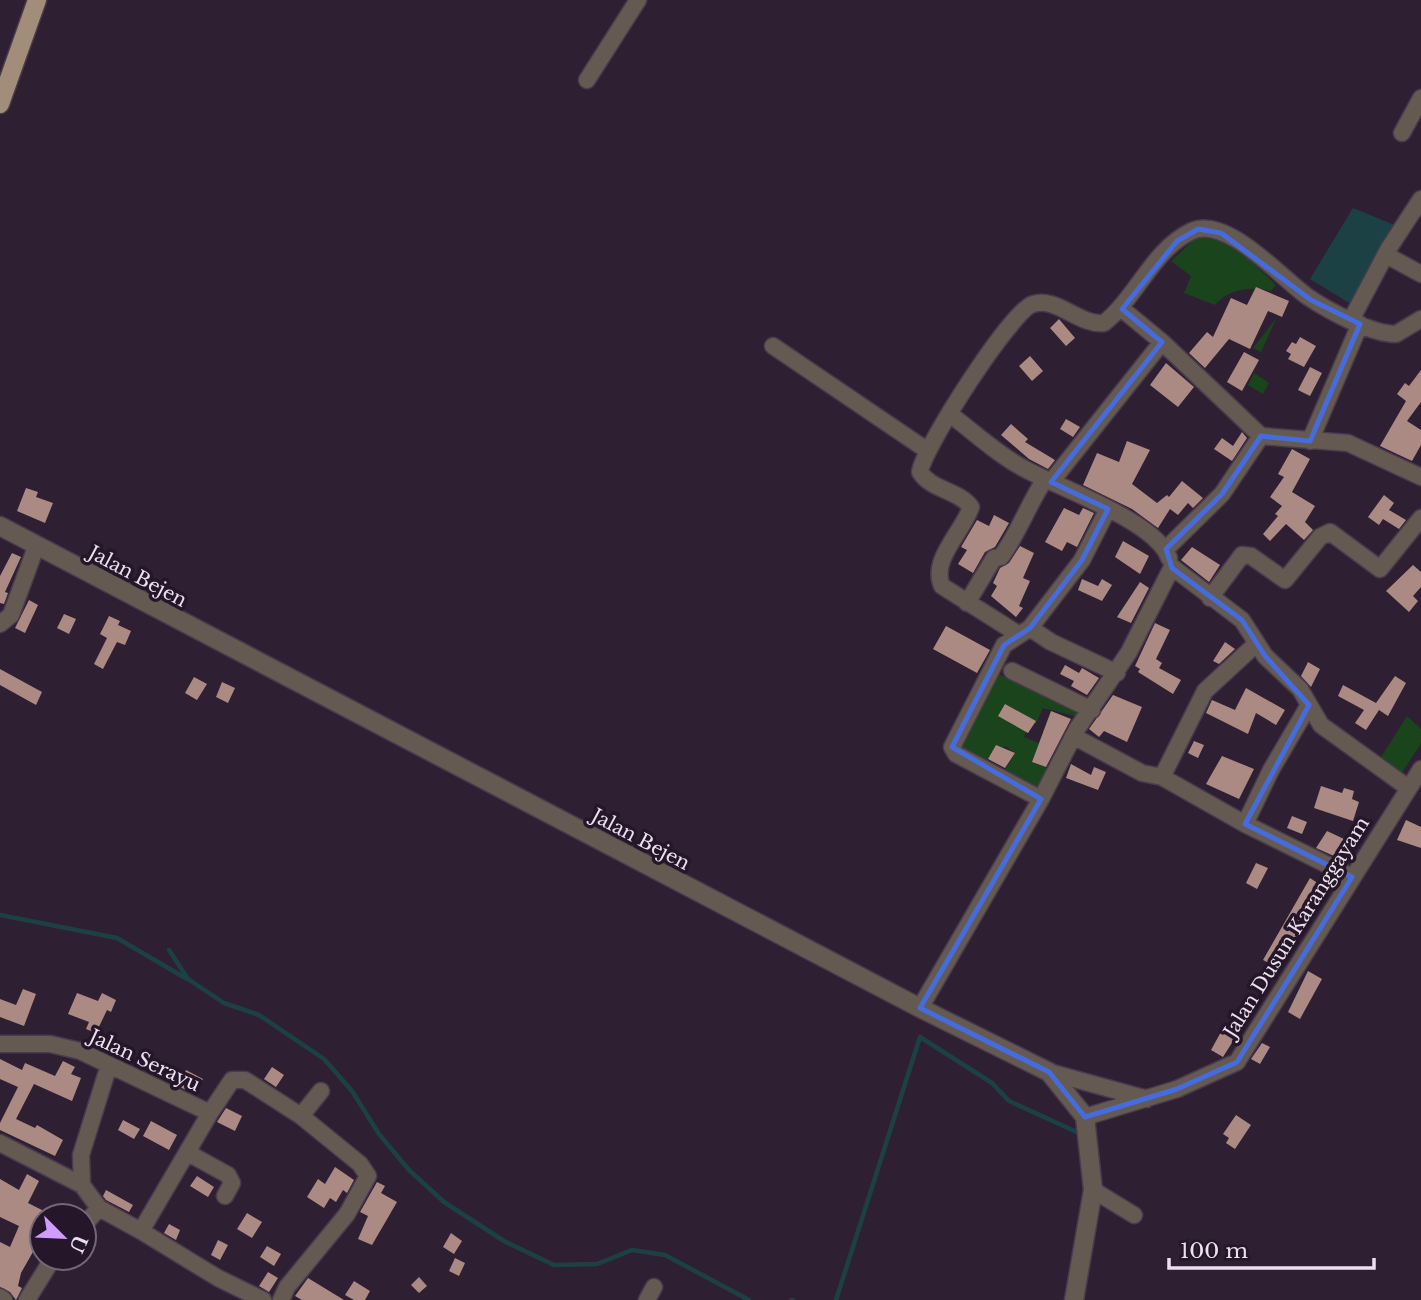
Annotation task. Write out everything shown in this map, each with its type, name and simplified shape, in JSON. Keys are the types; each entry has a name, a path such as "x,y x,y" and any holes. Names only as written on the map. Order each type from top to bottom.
{"main road":[{"path":"0,104 37,0"}],"street":[{"path":"587,80 638,0"},
{"path":"1402,133 1421,98"},
{"path":"1310,440 1355,322 1386,255 1421,199"},
{"path":"1117,673 967,603 942,586 939,572 971,507 963,499 924,479 921,466 971,377 1019,312 1035,303 1052,304 1097,324 1104,323 1122,309 1163,254 1190,232 1206,228 1233,238 1311,300 1355,322 1396,334 1421,319"},
{"path":"1386,255 1421,274"},
{"path":"1122,309 1162,342 1261,436 1348,443 1421,477"},
{"path":"967,603 994,558 1001,557 1022,528 1026,510 1048,480 1162,342"},
{"path":"773,346 928,451"},
{"path":"951,415 1010,460 1108,509 1149,533 1166,550 1172,567 1242,620 1256,644 1300,690 1321,725 1407,787"},
{"path":"1166,550 1222,494 1261,436"},
{"path":"1041,799 996,777 953,750 1003,645 1024,631 1082,560 1108,509"},
{"path":"1210,598 1242,555 1251,556 1285,580 1320,537 1330,532 1380,569 1421,517"},
{"name":"Jalan Bejen","path":"0,526 920,1008 1049,1072 1085,1117"},
{"path":"0,625 10,615 36,547"},
{"path":"920,1008 1041,799 1073,736 1117,673 1172,567"},
{"path":"1162,777 1205,691 1256,644"},
{"path":"1012,671 1092,710"},
{"path":"1245,824 1271,770 1309,705"},
{"path":"1073,736 1142,773 1162,777 1245,824 1352,877"},
{"name":"Jalan Dusun Karanggayam","path":"1085,1117 1199,1081 1237,1062 1407,787 1421,769"},
{"name":"Jalan Serayu","path":"0,1044 50,1044 79,1051 210,1113 141,1231"},
{"path":"82,1185 81,1155 108,1065"},
{"path":"1049,1072 1147,1099"},
{"path":"210,1113 232,1080 245,1080 301,1116 360,1164 368,1177 347,1214 304,1266 281,1300"},
{"path":"301,1116 321,1091"},
{"path":"1074,1300 1093,1190 1085,1117"},
{"path":"0,1143 82,1185 99,1208 218,1278 263,1300"},
{"path":"188,1153 228,1175 232,1184 225,1196"},
{"path":"1093,1190 1134,1215"},
{"path":"27,1300 44,1272"}],"highlighted area":[{"path":"1198,229 1221,233 1311,300 1360,324 1310,441 1261,436 1222,494 1166,549 1172,568 1242,620 1265,656 1309,705 1245,824 1352,877 1237,1062 1177,1089 1085,1117 1049,1072 920,1008 1041,799 952,747 1004,645 1030,628 1082,560 1108,509 1051,482 1162,342 1122,309 1177,241"}],"green space":[{"path":"1199,235 1231,246 1276,285 1271,291 1248,289 1233,292 1215,305 1184,293 1191,276 1171,261"},
{"path":"1277,317 1261,352 1253,348"},
{"path":"1254,373 1269,383 1263,394 1248,385"},
{"path":"992,671 1086,715 1083,718 1043,708 1036,724 1030,722 1024,737 1039,743 1032,762 1055,771 1039,794 1002,775 1015,753 1005,746 1002,749 996,745 985,764 955,750"},
{"path":"1407,716 1421,729 1421,743 1400,776 1378,762"}],"shaded area":[{"path":"1353,208 1397,226 1351,304 1310,279"}],"building":[{"path":"1256,287 1289,301 1282,317 1268,311 1250,349 1229,339 1205,368 1189,353 1207,332 1213,337 1231,298 1247,305"},
{"path":"1059,319 1075,338 1066,346 1050,328"},
{"path":"1300,337 1316,346 1304,367 1288,359 1291,354 1286,351 1292,342 1296,344"},
{"path":"1244,352 1259,360 1242,391 1227,382"},
{"path":"1030,356 1043,371 1032,381 1019,366"},
{"path":"1166,363 1194,387 1178,407 1150,385"},
{"path":"1310,367 1322,373 1310,396 1298,390"},
{"path":"1421,370 1421,402 1407,421 1421,430 1421,445 1412,461 1380,446 1406,401 1397,394 1405,383 1409,386"},
{"path":"1066,419 1080,427 1073,437 1060,429"},
{"path":"1011,424 1028,439 1025,442 1055,460 1048,469 1029,459 1001,435"},
{"path":"1242,432 1247,438 1232,461 1214,449 1222,438 1233,446"},
{"path":"1127,441 1150,450 1132,484 1157,503 1167,495 1169,497 1182,481 1203,498 1193,508 1188,503 1178,515 1170,509 1158,528 1132,509 1083,485 1097,453 1119,462"},
{"path":"1292,449 1310,459 1292,492 1315,506 1305,522 1313,530 1304,540 1286,524 1270,541 1263,534 1278,516 1275,514 1282,506 1270,497 1284,477 1278,474"},
{"path":"26,488 38,492 36,497 53,503 45,523 17,511"},
{"path":"1384,495 1394,503 1389,510 1406,520 1399,529 1383,519 1379,525 1368,517"},
{"path":"1064,508 1079,515 1083,508 1094,513 1077,547 1067,542 1062,551 1045,542"},
{"path":"994,515 1009,523 995,547 985,552 973,573 958,564 967,550 961,547 977,520 989,526"},
{"path":"1123,541 1149,556 1140,574 1115,557"},
{"path":"1020,546 1034,553 1023,578 1030,581 1019,606 1023,608 1016,617 991,596 997,586 993,583 1000,568 1009,563"},
{"path":"1192,547 1220,565 1209,582 1181,560"},
{"path":"12,553 21,557 5,592 8,593 4,604 0,603 0,576"},
{"path":"1413,565 1421,572 1421,587 1413,596 1418,601 1409,612 1386,591"},
{"path":"1082,579 1098,586 1102,579 1112,585 1102,601 1078,590"},
{"path":"1140,582 1149,588 1131,623 1117,617"},
{"path":"29,600 38,605 25,633 15,628"},
{"path":"64,614 76,619 69,634 57,628"},
{"path":"109,616 120,621 118,625 131,631 125,645 117,642 103,669 94,664 107,638 100,634"},
{"path":"1155,623 1170,630 1156,659 1162,663 1159,668 1181,680 1173,694 1138,672 1140,669 1135,666"},
{"path":"946,626 990,650 977,673 933,649"},
{"path":"1225,642 1235,649 1219,664 1213,661"},
{"path":"1308,662 1320,669 1311,687 1301,676"},
{"path":"1065,665 1079,673 1082,668 1099,678 1087,695 1071,686 1074,681 1060,674"},
{"path":"0,669 42,692 36,705 0,685"},
{"path":"1395,676 1406,683 1388,716 1379,710 1366,730 1355,723 1364,710 1338,696 1343,685 1376,703"},
{"path":"194,677 207,684 197,700 185,693"},
{"path":"222,682 235,688 228,703 216,697"},
{"path":"1246,688 1285,710 1276,725 1256,713 1248,734 1206,713 1212,700 1235,710"},
{"path":"1113,695 1142,707 1127,742 1104,731 1099,737 1089,729"},
{"path":"1005,704 1036,721 1028,733 998,716"},
{"path":"1051,711 1071,719 1046,767 1032,762"},
{"path":"1194,741 1204,745 1198,758 1188,753"},
{"path":"996,745 1015,753 1005,768 988,759"},
{"path":"1222,756 1254,769 1239,799 1206,784"},
{"path":"1071,764 1091,775 1094,767 1106,772 1098,790 1066,778"},
{"path":"1321,786 1342,793 1344,788 1354,791 1352,799 1359,802 1353,821 1314,808"},
{"path":"1292,816 1307,822 1302,834 1287,828"},
{"path":"1406,820 1421,827 1421,848 1397,840"},
{"path":"1327,831 1344,839 1334,856 1316,848"},
{"path":"1256,863 1268,868 1257,889 1246,883"},
{"path":"1310,878 1325,888 1288,954 1284,952 1277,967 1263,960"},
{"path":"1308,971 1322,979 1300,1019 1288,1012"},
{"path":"23,989 36,994 24,1026 0,1017 0,999 16,1005"},
{"path":"77,993 98,1001 102,993 116,1000 111,1012 107,1010 96,1033 86,1029 89,1022 68,1014"},
{"path":"1222,1030 1235,1038 1223,1057 1211,1050"},
{"path":"1262,1043 1270,1047 1260,1064 1251,1059"},
{"path":"0,1059 22,1070 25,1063 55,1076 63,1061 75,1067 71,1074 81,1078 72,1101 34,1084 16,1119 35,1128 37,1125 63,1140 55,1156 0,1130 0,1123 18,1087 0,1079"},
{"path":"272,1067 284,1075 276,1087 264,1079"},
{"path":"186,1070 203,1079 194,1094 178,1086"},
{"path":"226,1108 242,1116 235,1131 217,1122"},
{"path":"1236,1115 1251,1125 1235,1149 1226,1143 1229,1138 1223,1134"},
{"path":"123,1120 140,1129 134,1139 118,1130"},
{"path":"151,1121 177,1135 169,1150 143,1136"},
{"path":"335,1167 354,1180 347,1193 343,1190 336,1202 330,1198 324,1208 307,1197 318,1179 325,1184"},
{"path":"27,1174 39,1181 28,1202 28,1261 21,1273 18,1286 22,1288 16,1300 10,1292 0,1287 0,1242 10,1247 19,1226 0,1217 0,1179 19,1190"},
{"path":"197,1176 214,1187 208,1197 190,1186"},
{"path":"377,1182 385,1186 381,1193 397,1202 372,1245 358,1239 368,1216 360,1212"},
{"path":"106,1190 133,1205 129,1212 106,1200 103,1196"},
{"path":"247,1213 262,1222 252,1238 237,1229"},
{"path":"169,1224 180,1230 176,1240 164,1233"},
{"path":"451,1233 462,1241 454,1254 443,1247"},
{"path":"218,1240 228,1245 220,1260 211,1255"},
{"path":"267,1246 281,1254 274,1266 260,1257"},
{"path":"455,1258 465,1263 459,1276 449,1271"},
{"path":"268,1272 278,1278 269,1292 259,1286"},
{"path":"419,1277 427,1286 419,1293 411,1285"},
{"path":"308,1278 344,1300 302,1300 295,1296"},
{"path":"354,1281 370,1291 365,1300 354,1300 345,1295"}],"waterway":[{"path":"0,915 117,938 187,979"},
{"path":"169,950 188,979 224,1003 259,1015 324,1059 352,1091 379,1134 409,1170 444,1202 504,1241 554,1265 597,1264 632,1250 665,1255 749,1300"},
{"path":"836,1300 920,1037 992,1083 1009,1101 1079,1133"}]}
